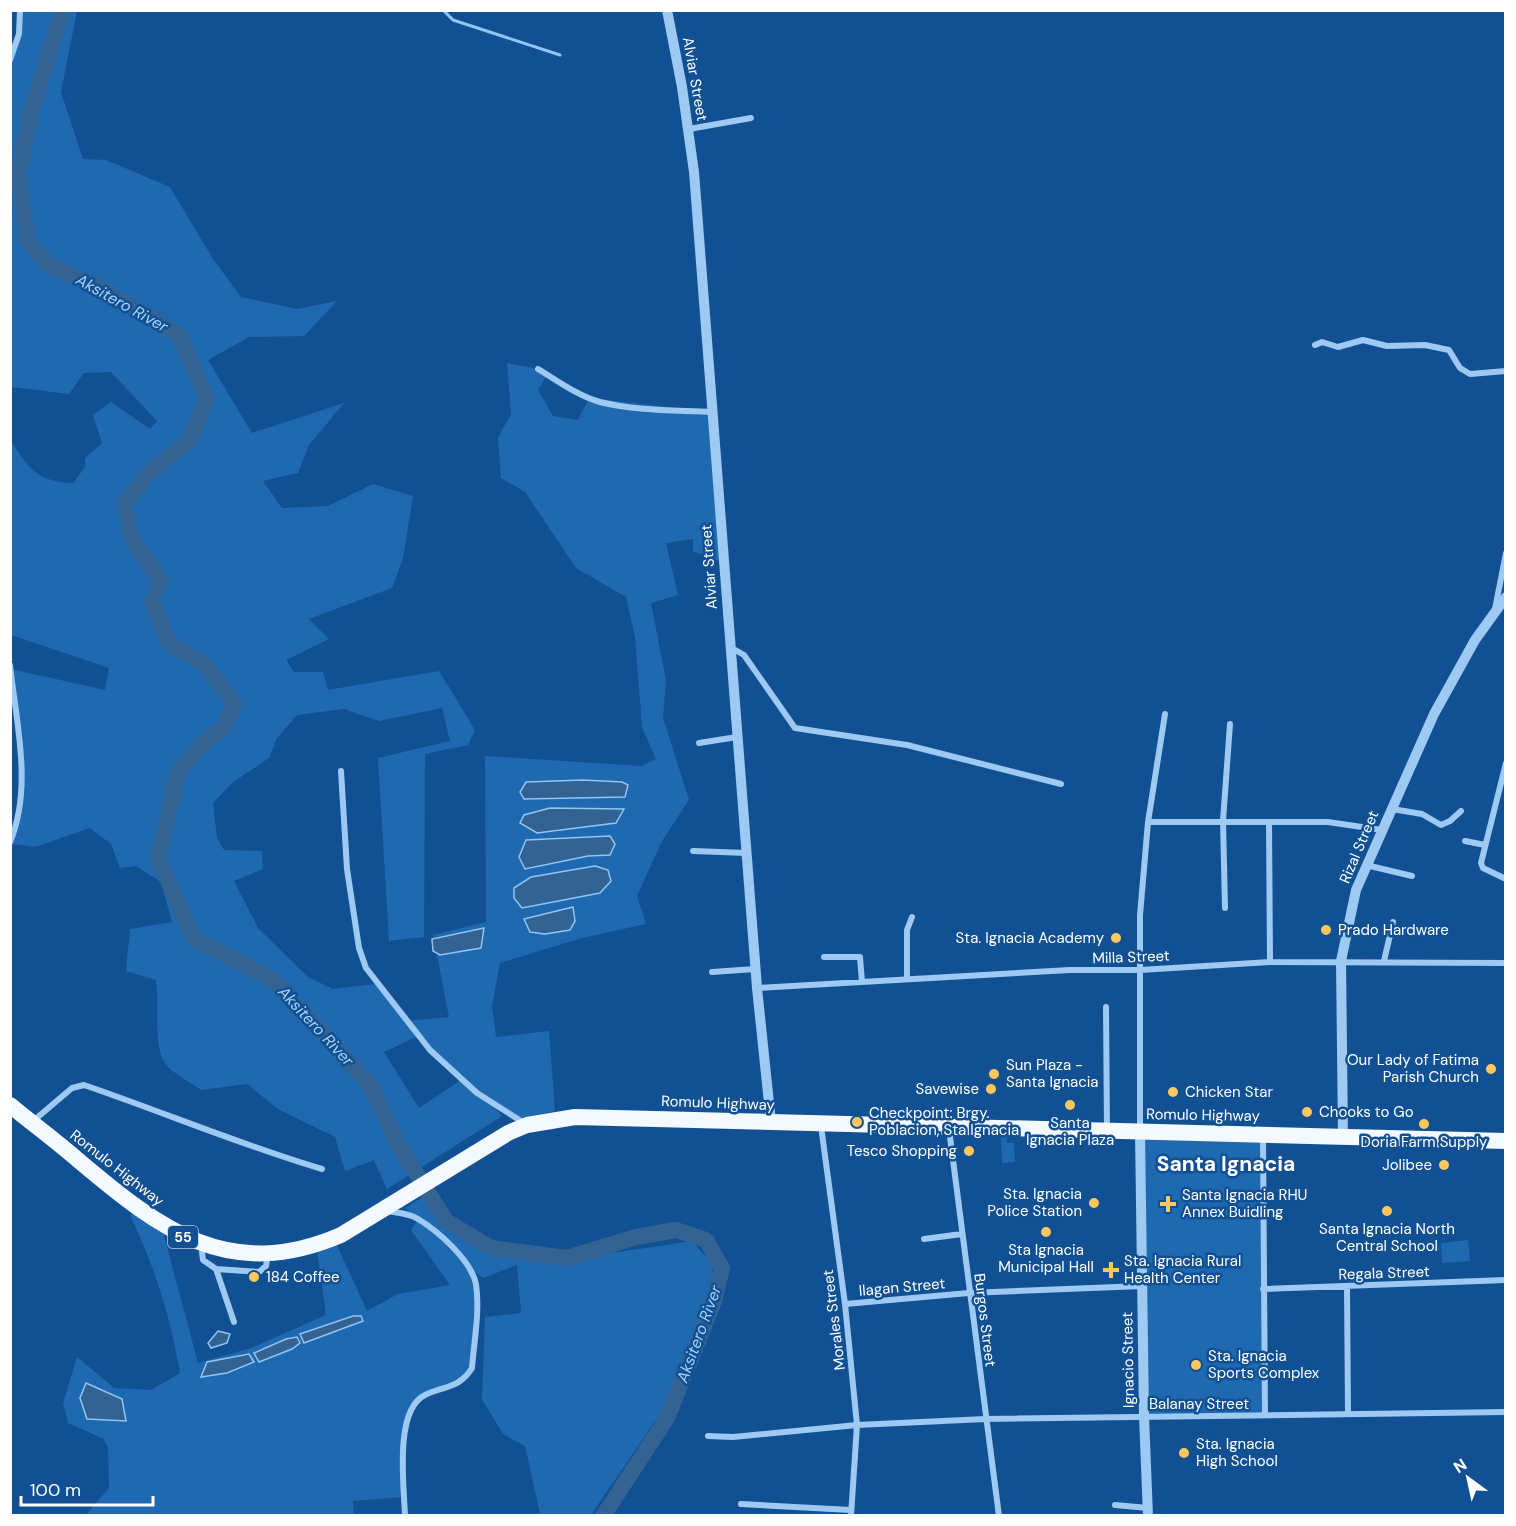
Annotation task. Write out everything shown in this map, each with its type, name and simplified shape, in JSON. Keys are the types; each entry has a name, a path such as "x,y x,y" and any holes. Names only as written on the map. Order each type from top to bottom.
{"highway":[{"name":"Romulo Highway","path":"10,1105 146,1215 179,1235 201,1244 242,1253 268,1254 320,1244 341,1236 491,1142 527,1125 575,1117 1506,1141"}],"street":[{"path":"10,60 19,34 20,10"},
{"name":"Alviar Street","path":"667,10 689,129 748,853 755,969 771,1122"},
{"path":"689,129 751,118"},
{"path":"1316,345 1328,343 1338,347 1363,340 1387,346 1425,345 1449,350 1460,368 1470,374 1506,371"},
{"path":"538,369 584,396 601,402 656,409 712,412"},
{"path":"1495,612 1506,553"},
{"name":"Rizal Street","path":"1344,1137 1341,961 1356,890 1434,714 1475,640 1506,597"},
{"path":"730,647 744,655 795,728 897,743 1061,784"},
{"path":"10,842 23,796 11,667"},
{"path":"1140,1132 1140,915 1148,822 1165,714"},
{"path":"1225,908 1223,821 1230,724"},
{"path":"699,743 737,737"},
{"path":"1506,763 1481,863 1483,868 1506,879"},
{"path":"341,771 347,869 359,948 366,968 430,1050 477,1093 527,1125"},
{"path":"1392,809 1422,814 1441,825 1450,822 1461,811"},
{"path":"1148,822 1336,823 1382,830"},
{"path":"1269,822 1270,962"},
{"path":"1465,841 1485,845"},
{"path":"693,851 748,853"},
{"path":"1366,865 1412,876"},
{"path":"907,979 908,930 912,917"},
{"path":"1384,961 1393,922"},
{"path":"824,957 856,954 860,957 862,982"},
{"name":"Milla Street","path":"757,988 1070,970 1140,970 1270,962 1506,963"},
{"path":"712,972 755,969"},
{"path":"1107,1007 1107,1131"},
{"path":"31,1122 72,1088 84,1085 279,1156 322,1169"},
{"name":"Morales Street","path":"820,1122 845,1304 857,1425 851,1513"},
{"name":"Burgos Street","path":"949,1128 999,1515"},
{"name":"Ignacio Street","path":"1140,1132 1143,1416 1148,1512"},
{"path":"1263,1134 1265,1415"},
{"path":"384,1209 408,1214 434,1232 467,1267 475,1282 477,1300 472,1368 467,1377 455,1386 424,1396 414,1404 408,1415 404,1436 405,1515"},
{"path":"924,1239 962,1234"},
{"path":"201,1244 203,1260 216,1269 259,1272 266,1266 268,1254"},
{"path":"216,1269 234,1322"},
{"name":"Regala Street","path":"1263,1289 1506,1280"},
{"name":"Ilagan Street","path":"845,1304 969,1293 1142,1286"},
{"path":"1347,1286 1348,1414"},
{"name":"Balanay Street","path":"708,1436 740,1437 857,1425 985,1419 1506,1412"},
{"path":"741,1504 851,1513"},
{"path":"1115,1505 1148,1512"}],"shaded area":[{"path":"19,11 77,11 61,92 83,159 106,160 170,187 213,259 241,297 297,309 337,301 304,336 249,337 208,360 252,433 344,403 309,445 298,473 263,481 282,508 328,506 373,484 413,496 403,558 392,588 309,619 329,639 286,660 294,672 323,672 328,690 439,671 475,730 468,745 425,754 424,937 389,941 378,758 450,741 442,708 379,721 344,709 297,715 277,738 269,758 232,783 213,803 217,838 224,850 262,851 263,869 234,881 258,928 308,977 333,989 376,984 405,1021 449,1017 433,935 486,922 485,756 642,766 656,759 642,727 635,637 626,597 576,568 525,492 501,478 498,438 511,414 507,363 538,369 547,375 538,390 553,416 578,420 589,398 712,412 724,563 693,551 693,539 666,543 678,595 651,603 666,680 663,718 689,800 662,841 637,896 646,924 582,938 500,963 492,1006 496,1037 549,1031 555,1111 517,1119 489,1102 502,1116 387,1189 374,1160 345,1171 335,1137 278,1109 247,1084 201,1090 180,1077 163,1060 158,1039 156,980 126,971 130,929 172,922 161,882 136,866 120,868 111,844 90,828 35,847 11,844 23,796 11,669 105,690 109,668 11,635 10,439 22,458 35,472 50,480 73,483 85,467 85,458 102,443 93,415 111,402 150,429 157,421 111,372 84,373 69,394 11,387 10,60 19,34","holes":["418,1036 461,1080 419,1108 384,1052"]},
{"path":"583,780 622,782 628,785 625,797 524,799 520,792 526,782"},
{"path":"550,808 624,809 616,823 537,833 520,823 524,815"},
{"path":"610,836 615,844 610,855 588,856 525,869 519,857 526,840"},
{"path":"595,866 608,870 611,881 600,893 522,908 514,898 514,888 531,877"},
{"path":"573,907 575,921 570,930 545,934 530,932 524,919"},
{"path":"484,928 481,948 440,955 433,951 432,939"},
{"path":"1141,1133 1261,1136 1264,1414 1144,1415"},
{"path":"1001,1137 1007,1137 1007,1143 1014,1143 1015,1162 1002,1163"},
{"path":"426,1195 464,1234 492,1249 540,1256 592,1255 692,1241 713,1265 710,1297 662,1411 591,1515 531,1515 540,1513 525,1446 503,1434 482,1399 485,1317 521,1313 517,1265 483,1278 469,1268 475,1282 472,1363 467,1377 430,1391 413,1405 404,1437 404,1497 353,1501 354,1515 86,1515 109,1488 108,1448 104,1439 68,1423 63,1403 77,1357 114,1388 151,1390 180,1373 161,1292 130,1215 141,1211 163,1232 198,1363 251,1348 326,1315 317,1249 335,1241 367,1311 398,1294 450,1285 411,1230 418,1219 405,1208"},
{"path":"1468,1240 1470,1261 1442,1263 1441,1243"},
{"path":"353,1316 361,1316 363,1321 304,1343 300,1334"},
{"path":"218,1331 230,1334 227,1343 211,1348 208,1343"},
{"path":"297,1337 300,1343 292,1349 259,1362 254,1353 286,1339"},
{"path":"249,1354 254,1362 227,1373 201,1377 207,1362"},
{"path":"86,1383 122,1399 126,1421 87,1419 80,1398"}],"waterway":[{"name":"Aksitero River","path":"60,10 60,18 31,112 18,176 28,242 50,266 102,289 179,335 207,398 190,441 151,471 125,503 132,540 161,580 152,602 169,643 205,665 234,703 225,726 202,745 178,772 158,859 194,939 272,979 371,1086 397,1142 446,1221 491,1248 567,1258 636,1237 676,1230 706,1240 722,1268 714,1301 667,1418 603,1516"},
{"path":"443,10 453,20 560,55"}],"place":[{"name":"Prado Hardware","path":"1326,930"},
{"name":"Sta. Ignacia Academy","path":"1116,938"},
{"name":"Our Lady of Fatima Parish Church","path":"1491,1069"},
{"name":"Sun Plaza - Santa Ignacia","path":"994,1074"},
{"name":"Savewise","path":"991,1089"},
{"name":"Chicken Star","path":"1173,1092"},
{"name":"Santa Ignacia Plaza","path":"1070,1105"},
{"name":"Chooks to Go","path":"1307,1112"},
{"name":"Checkpoint: Brgy. Poblacion, Sta Ignacia","path":"857,1122"},
{"name":"Doria Farm Supply","path":"1424,1124"},
{"name":"Tesco Shopping","path":"969,1151"},
{"name":"Jolibee","path":"1444,1165"},
{"name":"Sta. Ignacia Police Station","path":"1094,1203"},
{"name":"Santa Ignacia RHU Annex Buidling","path":"1168,1204"},
{"name":"Santa Ignacia North Central School","path":"1387,1211"},
{"name":"Sta Ignacia Municipal Hall","path":"1046,1232"},
{"name":"Sta. Ignacia Rural Health Center","path":"1111,1270"},
{"name":"184 Coffee","path":"254,1277"},
{"name":"Sta. Ignacia Sports Complex","path":"1196,1365"},
{"name":"Sta. Ignacia High School","path":"1184,1453"}],"district":[{"name":"Santa Ignacia","path":"1226,1164"}]}
